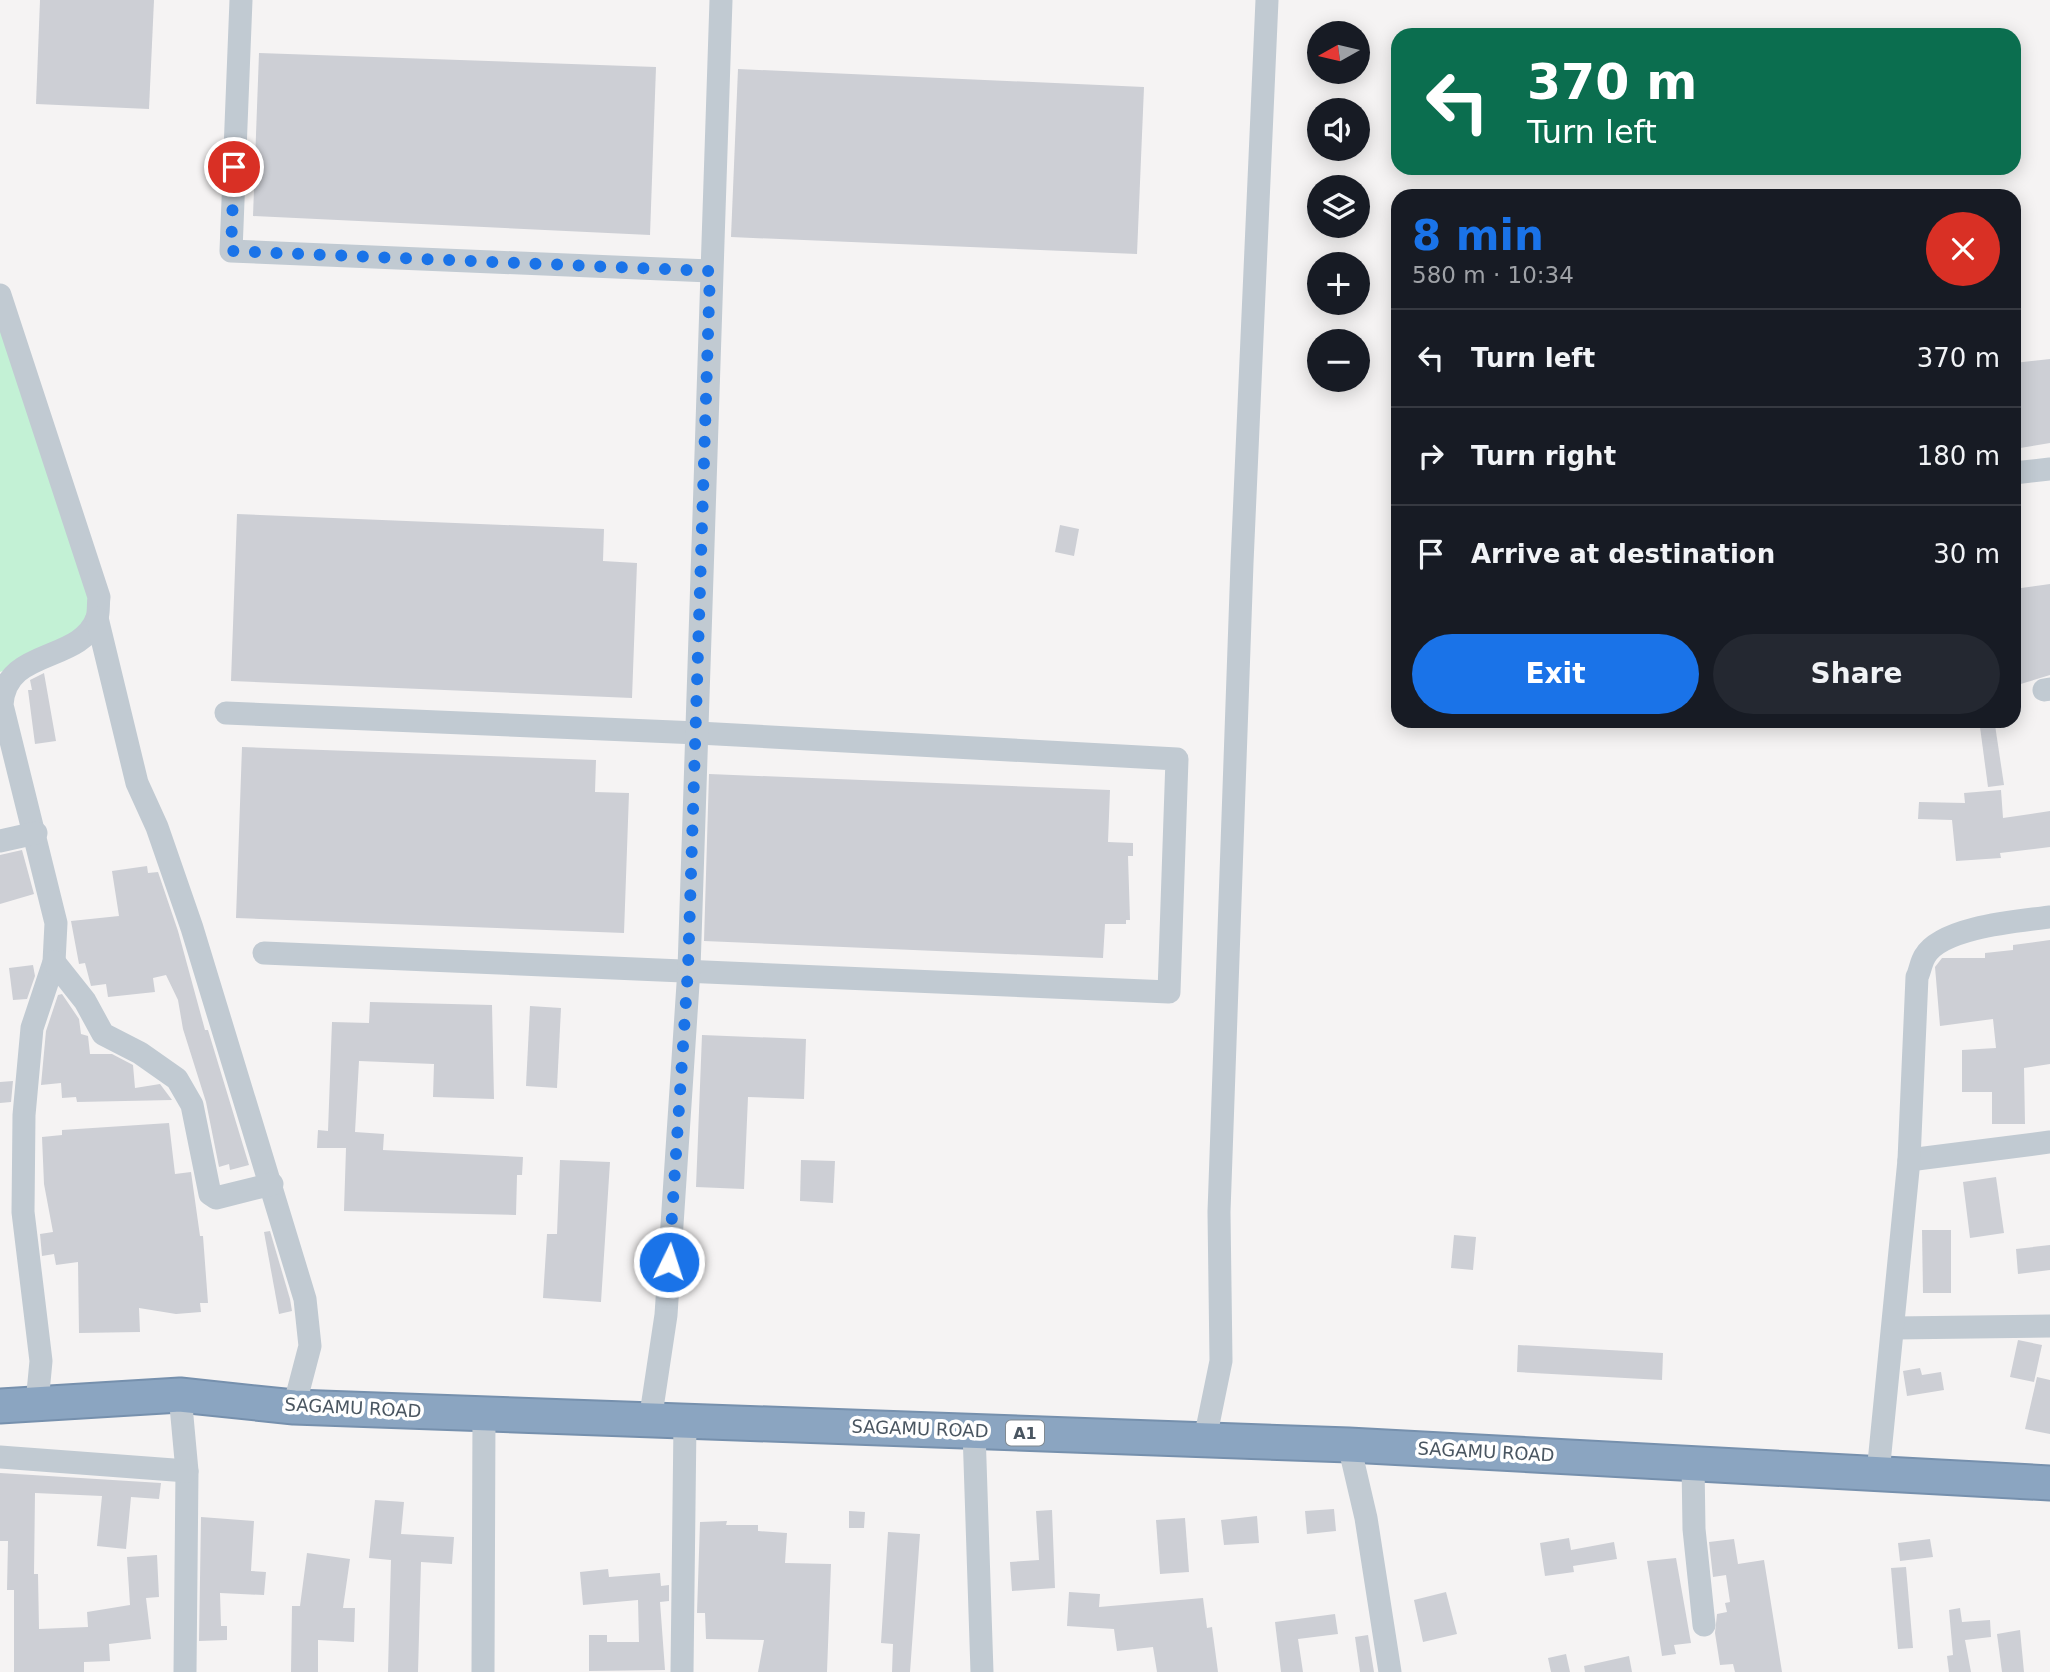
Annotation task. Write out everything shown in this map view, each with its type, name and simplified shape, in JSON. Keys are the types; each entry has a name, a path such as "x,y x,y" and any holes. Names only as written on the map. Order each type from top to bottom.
{"highway":[{"name":"SAGAMU ROAD","path":"0,1406 180,1395 295,1407 1349,1445 2050,1483"}],"street":[{"path":"241,0 231,251 710,271"},
{"path":"650,1421 666,1315 688,969 721,0"},
{"path":"1205,1439 1221,1361 1220,1198 1242,563 1267,0"},
{"path":"0,295 99,597 97,618 137,783 157,827 192,928 305,1299 310,1346 295,1407"},
{"path":"2021,472 2050,469"},
{"path":"37,1403 41,1362 23,1212 24,1115 32,1028 54,962 55,923 36,833 2,705 3,687 18,670 84,638 97,618"},
{"path":"226,713 698,733 1177,759 1169,992 688,969 264,953"},
{"path":"0,841 36,833"},
{"path":"1878,1473 1909,1160 1917,977 1926,955 1940,942 1968,931 2050,917"},
{"path":"54,962 85,1001 103,1034 139,1053 177,1079 192,1105 210,1194 216,1198 272,1184"},
{"path":"1909,1160 2050,1142"},
{"path":"1894,1328 2050,1326"},
{"path":"180,1395 187,1471 185,1672"},
{"path":"483,1672 484,1414"},
{"path":"682,1672 685,1422"},
{"path":"974,1431 982,1672"},
{"path":"1349,1445 1366,1518 1390,1672"},
{"path":"0,1457 187,1471"},
{"path":"1693,1464 1694,1529 1704,1625"}],"green space":[{"path":"0,304 100,638 0,672"}],"building":[{"path":"40,0 154,0 149,109 36,104"},
{"path":"259,53 656,67 650,235 253,216"},
{"path":"738,69 1144,87 1137,254 731,237"},
{"path":"2050,359 2050,443 2021,448 2021,362"},
{"path":"237,514 604,529 603,561 637,563 632,698 231,681"},
{"path":"1060,525 1079,529 1074,556 1055,552"},
{"path":"2050,584 2050,675 2021,684 2021,588"},
{"path":"44,673 56,741 35,744 28,690 32,690 30,680"},
{"path":"1980,728 1995,728 2004,785 1988,787"},
{"path":"242,747 596,760 595,792 629,793 624,933 236,918"},
{"path":"709,774 1110,790 1108,842 1133,843 1133,856 1128,856 1130,920 1126,920 1126,924 1105,924 1103,958 704,941"},
{"path":"2001,790 2003,818 2050,811 2050,847 2000,853 2001,858 1956,861 1952,820 1918,819 1919,802 1965,803 1964,793"},
{"path":"22,850 34,894 0,904 0,855"},
{"path":"147,866 148,873 158,872 249,1165 230,1170 229,1164 219,1167 206,1102 183,1029 178,1000 166,975 153,978 155,992 108,997 106,984 91,986 85,963 79,964 71,921 119,916 112,871"},
{"path":"2050,940 2050,1064 2024,1068 2025,1124 1992,1124 1992,1092 1962,1092 1962,1050 1996,1048 1993,1019 1940,1026 1935,967 1942,958 1985,958 1985,953 2013,950 2013,945"},
{"path":"33,965 35,976 27,999 13,1000 9,968"},
{"path":"62,994 79,1019 81,1034 88,1036 90,1054 112,1054 133,1065 135,1088 160,1084 172,1100 77,1102 76,1097 62,1098 61,1083 41,1085 46,1031 58,995"},
{"path":"370,1002 492,1005 494,1099 433,1097 434,1064 359,1061 355,1132 384,1134 383,1150 523,1157 522,1175 517,1175 516,1215 344,1211 346,1148 317,1148 318,1130 328,1131 332,1022 369,1023"},
{"path":"530,1006 561,1008 557,1088 526,1086"},
{"path":"702,1035 806,1039 804,1099 748,1097 744,1189 696,1187"},
{"path":"13,1081 11,1102 0,1103 0,1082"},
{"path":"169,1123 175,1174 191,1172 200,1236 203,1236 208,1303 200,1303 201,1312 176,1314 139,1308 140,1332 79,1333 78,1262 56,1265 54,1254 42,1256 40,1234 53,1232 44,1184 42,1137 62,1135 62,1130"},
{"path":"560,1160 610,1162 601,1302 543,1298 547,1234 557,1234"},
{"path":"801,1160 835,1161 833,1203 800,1201"},
{"path":"1996,1177 2004,1233 1970,1238 1963,1182"},
{"path":"1922,1230 1951,1230 1951,1293 1923,1293"},
{"path":"270,1231 292,1311 279,1314 264,1232"},
{"path":"1454,1235 1476,1237 1473,1270 1451,1268"},
{"path":"2050,1245 2050,1270 2018,1274 2016,1249"},
{"path":"2018,1340 2042,1345 2034,1382 2010,1377"},
{"path":"1518,1345 1663,1353 1662,1380 1517,1372"},
{"path":"1920,1368 1922,1375 1941,1372 1944,1390 1907,1396 1903,1371"},
{"path":"2037,1377 2050,1380 2050,1434 2025,1429"},
{"path":"0,1473 161,1483 159,1499 131,1497 126,1549 97,1546 102,1496 35,1493 34,1574 38,1574 39,1629 88,1627 87,1612 130,1605 127,1557 157,1555 159,1597 146,1598 151,1639 109,1644 110,1661 84,1662 84,1672 14,1672 14,1590 7,1590 8,1541 0,1541"},
{"path":"375,1500 404,1502 401,1534 454,1537 452,1564 421,1562 418,1672 388,1672 391,1560 369,1558"},
{"path":"1334,1509 1336,1531 1307,1534 1305,1511"},
{"path":"1052,1510 1055,1588 1012,1591 1010,1562 1039,1560 1036,1511"},
{"path":"849,1511 865,1512 864,1528 849,1528"},
{"path":"1257,1516 1259,1543 1224,1545 1221,1520"},
{"path":"201,1517 254,1521 251,1571 266,1572 264,1595 220,1593 221,1626 227,1626 227,1640 199,1641"},
{"path":"1185,1518 1189,1572 1160,1574 1156,1520"},
{"path":"727,1521 726,1525 758,1525 758,1531 787,1533 785,1563 831,1564 827,1672 758,1672 764,1640 706,1639 705,1613 697,1613 700,1522"},
{"path":"888,1532 920,1534 910,1672 892,1672 893,1644 881,1643"},
{"path":"1569,1538 1571,1550 1614,1542 1617,1559 1573,1566 1574,1572 1545,1576 1540,1543"},
{"path":"1734,1539 1738,1564 1764,1560 1782,1672 1735,1672 1733,1664 1720,1665 1715,1633 1717,1614 1727,1612 1725,1603 1730,1602 1726,1575 1713,1577 1709,1542"},
{"path":"1930,1539 1933,1557 1900,1561 1898,1543"},
{"path":"307,1553 350,1559 343,1608 355,1608 354,1642 318,1640 318,1672 291,1672 292,1606 300,1606"},
{"path":"1676,1558 1691,1643 1674,1645 1676,1654 1662,1656 1647,1561"},
{"path":"1906,1567 1913,1648 1898,1649 1891,1568"},
{"path":"608,1569 609,1577 660,1573 661,1586 669,1585 669,1601 660,1602 665,1670 589,1671 589,1635 607,1635 607,1642 639,1642 638,1600 583,1605 580,1572"},
{"path":"1069,1592 1100,1594 1099,1607 1203,1598 1207,1628 1212,1627 1218,1672 1157,1672 1153,1647 1117,1651 1114,1629 1067,1626"},
{"path":"1446,1592 1457,1634 1423,1642 1414,1600"},
{"path":"1960,1608 1962,1622 1990,1620 1991,1637 1965,1640 1971,1672 1949,1672 1947,1656 1953,1655 1949,1610"},
{"path":"1335,1614 1338,1634 1298,1639 1303,1672 1281,1672 1275,1622"},
{"path":"2020,1630 2024,1672 2002,1672 1997,1634"},
{"path":"1368,1635 1374,1672 1360,1672 1355,1637"},
{"path":"1566,1654 1570,1672 1551,1672 1548,1658"},
{"path":"1629,1656 1632,1672 1585,1672 1584,1666"}],"route":[{"path":"234,167 231,251 710,271 698,733 688,969 669,1262"}]}
